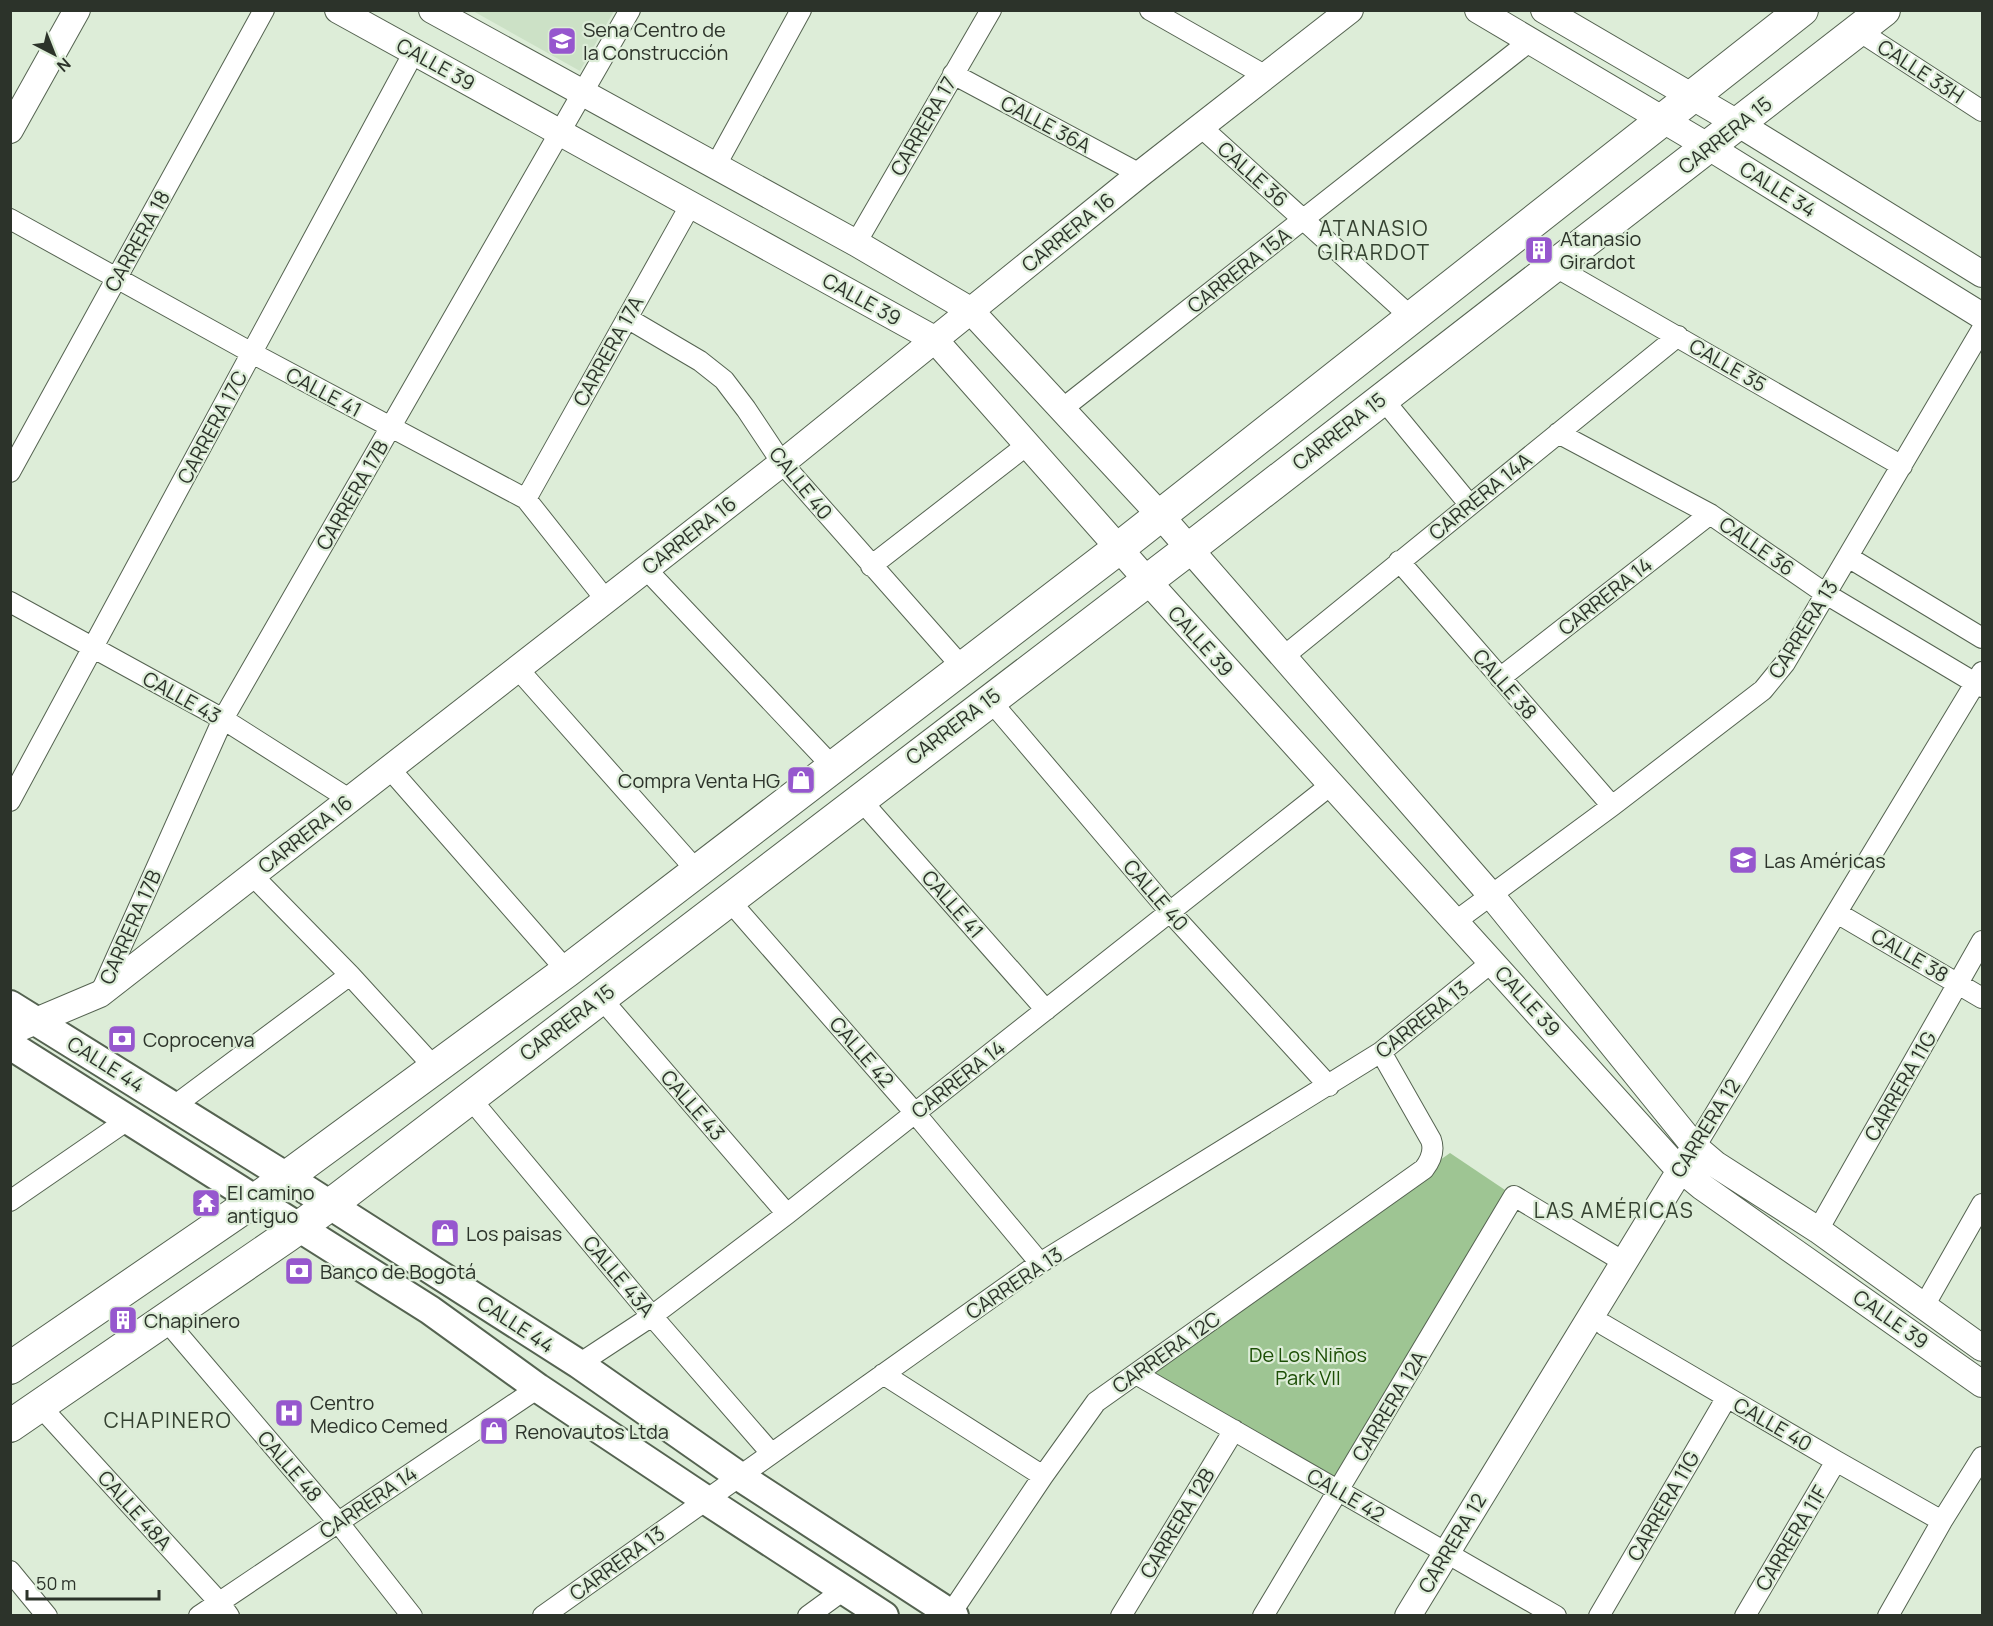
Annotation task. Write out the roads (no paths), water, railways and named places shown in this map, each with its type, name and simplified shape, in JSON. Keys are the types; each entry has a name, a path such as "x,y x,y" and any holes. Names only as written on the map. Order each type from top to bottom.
{"main road":[{"name":"CARRERA 15","path":"10,1368 255,1200 567,970 1119,548 1802,10"},
{"name":"CARRERA 15","path":"10,1426 329,1205 1189,548 1884,10"},
{"name":"CALLE 44","path":"10,1005 287,1177 579,1364 739,1476 953,1615"},
{"name":"CALLE 44","path":"10,1046 430,1310 538,1388 884,1616"}],"street":[{"path":"10,130 76,10"},
{"name":"CARRERA 18","path":"10,472 264,10"},
{"name":"CALLE 39","path":"338,10 934,339 1147,580 1687,1174 1983,1384"},
{"name":"CALLE 39","path":"432,10 856,243 970,310 1189,548 1491,895 1701,1152 1818,1230 1983,1348"},
{"name":"CARRERA 17B","path":"100,994 223,719 630,10"},
{"path":"716,165 801,10"},
{"name":"CARRERA 17","path":"856,243 991,10"},
{"path":"1150,10 1266,76"},
{"name":"CARRERA 16","path":"10,1032 100,994 782,464 1140,174 1350,10"},
{"name":"CALLE 34","path":"1478,10 1709,147 1983,316"},
{"name":"CALLE 34","path":"1544,10 1739,124 1983,274"},
{"name":"CALLE 33H","path":"1859,31 1983,111"},
{"name":"CARRERA 15A","path":"1062,410 1530,41"},
{"name":"CARRERA 17C","path":"10,801 414,52"},
{"name":"CALLE 36A","path":"953,74 1140,174"},
{"name":"CALLE 36","path":"1201,127 1411,317"},
{"name":"CARRERA 17A","path":"526,499 691,204"},
{"name":"CALLE 41","path":"10,219 390,428 526,499 606,600"},
{"name":"CALLE 35","path":"1554,266 1902,466"},
{"name":"CALLE 40","path":"627,318 700,361 724,380 782,464 962,667"},
{"name":"CARRERA 13","path":"1456,921 1612,806 1763,690 1785,663 1983,329"},
{"name":"CARRERA 14A","path":"1283,657 1678,336"},
{"path":"1382,398 1469,504"},
{"name":"CALLE 36","path":"1558,433 1710,514 1826,594 1980,680"},
{"path":"871,566 1027,445"},
{"name":"CARRERA 14","path":"1500,678 1710,514"},
{"path":"1848,558 1983,638"},
{"name":"CALLE 38","path":"1399,561 1612,806"},
{"path":"646,569 833,767"},
{"name":"CALLE 43","path":"10,602 223,719 349,800"},
{"path":"518,669 697,871"},
{"name":"CARRERA 12","path":"1427,1616 1453,1557 1624,1262 1701,1152 1837,913 1980,680"},
{"name":"CALLE 40","path":"989,699 1170,912 1329,1086"},
{"path":"389,768 567,970"},
{"name":"CARRERA 14","path":"579,1364 652,1316 787,1214 1332,784"},
{"name":"CALLE 41","path":"860,798 1046,1010"},
{"path":"252,875 350,975 434,1067"},
{"name":"CALLE 42","path":"728,899 915,1113 1040,1263"},
{"name":"CALLE 38","path":"1837,913 1983,998"},
{"name":"CARRERA 11G","path":"1818,1230 1983,941"},
{"name":"CARRERA 13","path":"548,1614 1040,1263 1381,1052 1492,962"},
{"path":"174,1106 350,975"},
{"name":"CALLE 43","path":"600,997 787,1214"},
{"name":"CARRERA 12C","path":"953,1615 1043,1476 1096,1402 1424,1169 1432,1157 1433,1145 1381,1052"},
{"name":"CALLE 43A","path":"469,1097 771,1454"},
{"path":"10,1201 129,1119"},
{"name":"CARRERA 12","path":"1408,1616 1453,1557 1604,1325 1687,1174"},
{"name":"CARRERA 12A","path":"1263,1616 1514,1196 1624,1262"},
{"path":"1924,1306 1983,1204"},
{"name":"CALLE 48","path":"165,1319 338,1522 412,1616"},
{"name":"CALLE 40","path":"1604,1325 1942,1521"},
{"path":"883,1374 1043,1476"},
{"name":"CALLE 42","path":"1136,1374 1556,1616"},
{"name":"CARRERA 14","path":"199,1616 224,1609 338,1522 538,1388"},
{"name":"CARRERA 11G","path":"1599,1616 1727,1397"},
{"name":"CALLE 48A","path":"40,1406 224,1609"},
{"name":"CARRERA 12B","path":"1121,1616 1234,1430"},
{"path":"1888,1616 1942,1521 1983,1457"},
{"name":"CARRERA 11F","path":"1745,1616 1836,1461"},
{"path":"10,1571 47,1616"},
{"path":"807,1616 845,1589"}],"place":[{"name":"Sena Centro de la Construcción","path":"562,41"},
{"name":"Atanasio Girardot","path":"1539,250"},
{"name":"Compra Venta HG","path":"801,780"},
{"name":"Las Américas","path":"1743,860"},
{"name":"Coprocenva","path":"122,1039"},
{"name":"El camino antiguo","path":"206,1203"},
{"name":"Los paisas","path":"445,1233"},
{"name":"Banco de Bogotá","path":"299,1271"},
{"name":"Chapinero","path":"123,1320"},
{"name":"Centro Medico Cemed","path":"289,1413"},
{"name":"Renovautos Ltda","path":"494,1431"}],"district":[{"name":"ATANASIO GIRARDOT","path":"1374,240"},
{"name":"LAS AMÉRICAS","path":"1614,1210"},
{"name":"CHAPINERO","path":"168,1420"}],"park label":[{"name":"De Los Niños Park VII","path":"1308,1366"}]}
